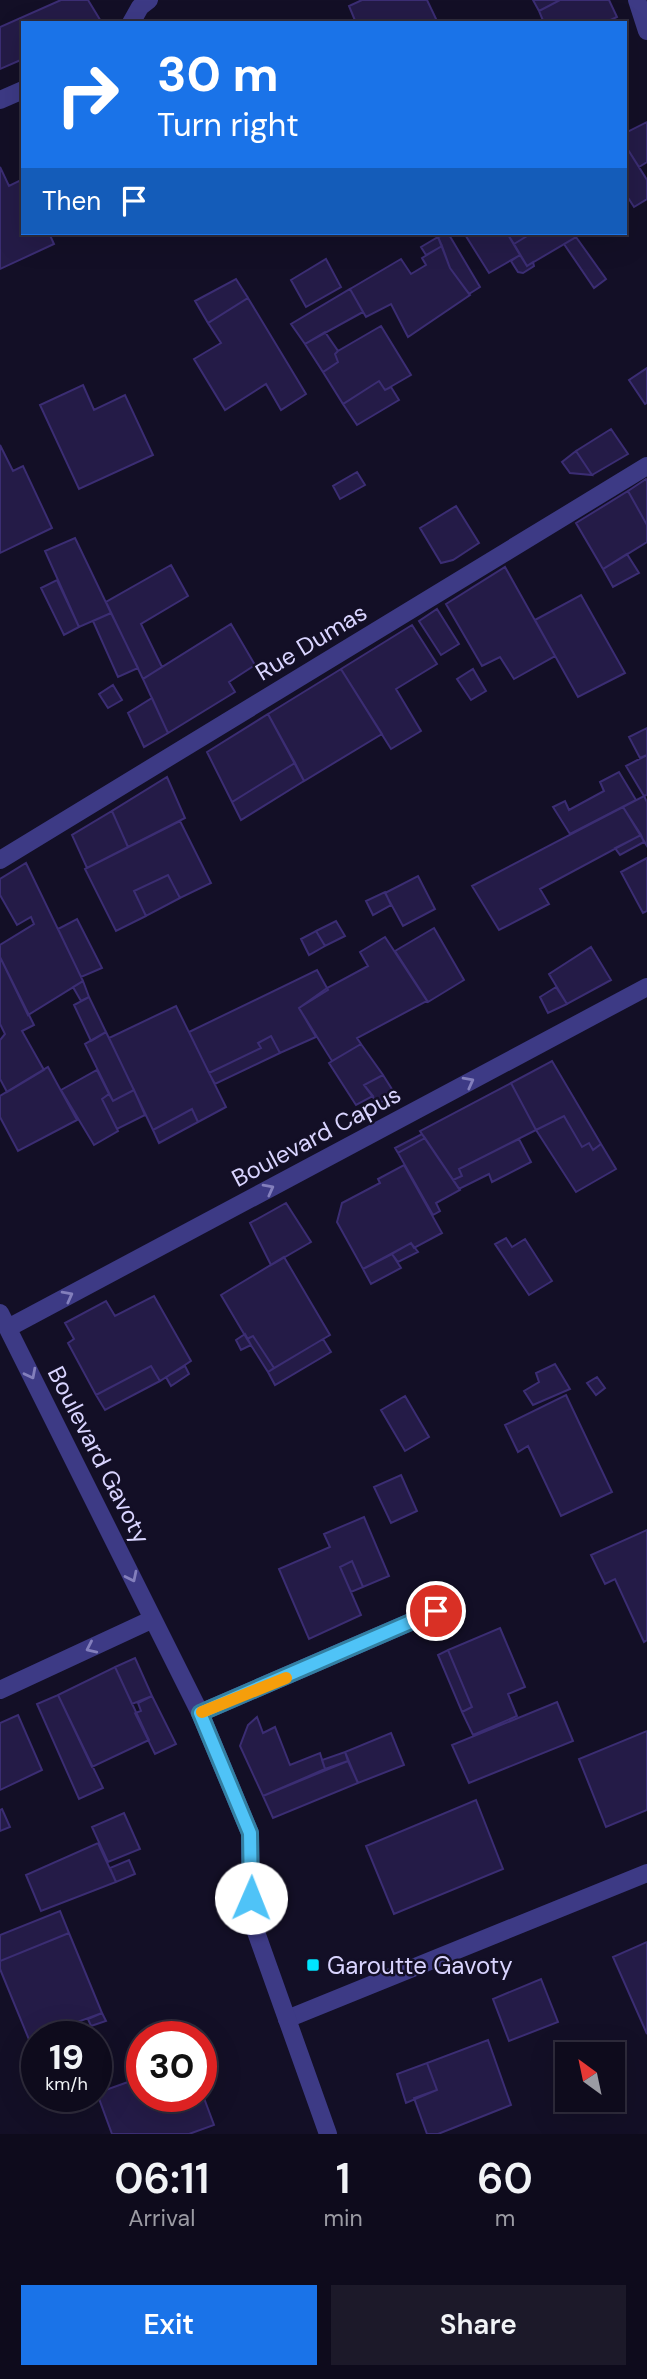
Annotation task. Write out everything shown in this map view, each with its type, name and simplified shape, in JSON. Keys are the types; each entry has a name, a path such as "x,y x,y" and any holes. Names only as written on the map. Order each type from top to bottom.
{"street":[{"path":"132,21 140,7 149,0"},
{"path":"637,0 647,31"},
{"path":"0,100 21,91"},
{"name":"Rue Dumas","path":"0,860 647,466"},
{"name":"Boulevard Capus","path":"4,1321 647,987"},
{"name":"Boulevard Gavoty","path":"4,1321 200,1713 250,1833 251,1918 328,2134"},
{"path":"200,1713 436,1611"},
{"path":"0,1690 153,1619"},
{"path":"287,2019 647,1873"}],"building":[{"path":"61,0 88,0 101,21 21,21 21,60 0,69 0,27"},
{"path":"362,0 427,0 437,21 355,21 349,6"},
{"path":"533,0 560,0 539,11"},
{"path":"560,0 609,0 617,17 608,21 543,21 539,11"},
{"path":"647,122 647,162 639,167 627,148 627,132"},
{"path":"627,148 647,180 647,199 634,207 627,196"},
{"path":"0,167 9,186 21,180 21,235 50,235 54,244 0,269"},
{"path":"449,235 480,287 469,294 450,268 438,237"},
{"path":"465,235 508,235 520,255 489,273"},
{"path":"508,235 529,235 514,244"},
{"path":"529,235 576,237 527,266 514,244"},
{"path":"438,237 442,246 426,255 421,247"},
{"path":"576,237 606,279 594,288 564,244"},
{"path":"442,246 450,268 470,295 408,337 391,304 366,317 350,289 401,259 411,274 426,265 422,258"},
{"path":"520,255 527,266 533,262 534,266 523,273 518,272 511,261"},
{"path":"326,259 341,287 306,307 291,280"},
{"path":"236,279 248,298 208,323 195,301"},
{"path":"350,289 363,312 305,344 291,324"},
{"path":"248,298 306,394 281,410 266,384 225,410 194,359 221,343 208,323"},
{"path":"381,326 411,375 385,390 379,381 343,404 323,372 338,362 335,354 338,351"},
{"path":"325,332 338,351 335,354 338,362 323,372 305,344"},
{"path":"647,368 647,403 645,404 629,380"},
{"path":"379,381 385,390 391,387 399,400 357,425 343,404"},
{"path":"83,385 94,410 125,395 153,455 79,489 40,405"},
{"path":"611,429 628,454 592,475 576,451"},
{"path":"0,445 13,471 23,466 52,528 0,553"},
{"path":"576,451 592,475 570,473 562,462"},
{"path":"357,472 365,485 340,499 333,486"},
{"path":"646,479 647,482 647,525 628,491"},
{"path":"628,491 647,525 647,542 603,569 576,523"},
{"path":"456,506 479,543 453,560 441,563 420,528"},
{"path":"75,538 111,613 79,627 45,551"},
{"path":"627,554 639,573 613,587 603,569"},
{"path":"171,565 188,596 141,624 162,667 143,679 106,602"},
{"path":"505,567 555,656 514,679 500,657 482,666 446,604"},
{"path":"57,580 79,627 64,635 41,588"},
{"path":"581,595 625,673 578,697 535,620"},
{"path":"437,609 459,644 441,655 419,621"},
{"path":"111,613 138,668 118,677 93,621"},
{"path":"231,624 255,665 229,682 235,692 168,733 143,679"},
{"path":"412,625 437,664 396,689 421,731 391,749 341,669"},
{"path":"341,669 382,734 304,781 268,714"},
{"path":"473,669 486,691 471,700 457,679"},
{"path":"113,685 122,700 108,708 99,694"},
{"path":"152,698 168,733 144,747 128,713"},
{"path":"268,714 295,763 232,802 207,752"},
{"path":"647,728 647,755 640,758 629,737"},
{"path":"647,755 647,795 644,796 626,766"},
{"path":"295,763 304,781 241,820 232,802"},
{"path":"619,772 636,800 570,834 553,807 565,801 569,810 604,791 600,782"},
{"path":"167,777 185,818 128,847 112,811"},
{"path":"644,796 647,802 647,846 623,807"},
{"path":"623,807 641,835 540,889 549,904 499,930 472,886"},
{"path":"112,811 128,847 87,868 72,835"},
{"path":"180,821 211,883 180,898 168,875 134,891 146,916 116,931 85,869"},
{"path":"641,835 644,842 620,855 615,848"},
{"path":"647,858 647,911 643,913 621,872"},
{"path":"26,863 83,981 28,1015 0,957 0,945 34,924 31,917 17,925 0,895 0,879"},
{"path":"168,875 180,898 146,916 134,891"},
{"path":"418,876 435,909 403,926 385,893"},
{"path":"385,892 391,905 373,915 366,901"},
{"path":"77,919 102,968 81,977 58,929"},
{"path":"336,921 345,936 325,946 316,931"},
{"path":"434,928 464,980 428,1002 395,951"},
{"path":"316,931 325,946 309,955 301,939"},
{"path":"385,937 427,1001 357,1038 361,1044 332,1061 299,1008 327,988 368,966 360,952"},
{"path":"591,947 611,980 567,1004 549,974"},
{"path":"0,957 34,1025 22,1031 44,1070 7,1092 0,1079 0,1040 5,1034 0,1024"},
{"path":"317,970 328,990 299,1008 316,1037 280,1053 271,1036 258,1043 261,1048 209,1073 189,1032"},
{"path":"83,981 89,997 81,1001 73,987"},
{"path":"556,987 567,1004 548,1013 540,997"},
{"path":"89,997 106,1032 91,1041 74,1005"},
{"path":"176,1006 226,1107 198,1122 192,1109 153,1130 109,1038"},
{"path":"106,1032 134,1090 113,1101 85,1044"},
{"path":"271,1036 280,1053 215,1084 209,1073 261,1048 258,1043"},
{"path":"361,1044 383,1075 364,1085 373,1096 356,1105 329,1063"},
{"path":"552,1061 601,1144 593,1150 589,1143 582,1147 564,1116 536,1130 511,1083"},
{"path":"48,1067 77,1120 18,1151 0,1117 0,1096"},
{"path":"97,1070 109,1094 102,1099 118,1131 94,1145 61,1090"},
{"path":"383,1075 395,1094 378,1104 364,1085"},
{"path":"511,1083 536,1130 459,1169 462,1176 453,1180 420,1131"},
{"path":"134,1090 145,1115 117,1129 102,1099 109,1094 113,1101"},
{"path":"192,1109 198,1122 159,1143 153,1130"},
{"path":"564,1116 582,1147 589,1143 593,1150 601,1144 616,1169 576,1192 536,1130"},
{"path":"422,1134 425,1138 398,1153 395,1148"},
{"path":"425,1138 460,1190 436,1203 440,1211 433,1215 398,1153"},
{"path":"519,1139 531,1162 492,1182 489,1174 459,1189 453,1180 462,1176 459,1169"},
{"path":"404,1165 442,1233 414,1248 411,1243 363,1269 337,1222 342,1203 380,1183 378,1179"},
{"path":"286,1203 311,1242 271,1265 250,1223"},
{"path":"506,1238 512,1247 525,1239 552,1281 529,1295 495,1244"},
{"path":"411,1243 418,1252 398,1262 392,1254"},
{"path":"392,1254 401,1268 371,1284 363,1269"},
{"path":"284,1257 330,1335 274,1368 253,1336 247,1339 221,1295"},
{"path":"154,1296 191,1361 160,1381 151,1366 96,1395 68,1343 74,1339 65,1323 106,1301 115,1316"},
{"path":"245,1334 251,1345 241,1350 236,1340"},
{"path":"253,1336 274,1368 268,1372 247,1339"},
{"path":"323,1339 331,1352 275,1385 268,1372"},
{"path":"555,1364 570,1389 533,1405 524,1391 539,1382 536,1373"},
{"path":"151,1366 160,1381 105,1410 96,1395"},
{"path":"185,1366 189,1374 171,1386 166,1377"},
{"path":"597,1377 605,1388 596,1395 587,1383"},
{"path":"566,1395 612,1492 561,1516 528,1446 518,1452 505,1425"},
{"path":"405,1396 429,1437 405,1451 381,1410"},
{"path":"401,1475 417,1511 391,1523 374,1487"},
{"path":"364,1517 389,1576 363,1587 352,1561 340,1567 361,1615 309,1639 279,1569 330,1547 324,1534"},
{"path":"647,1530 647,1640 644,1642 615,1579 605,1584 591,1555"},
{"path":"352,1561 363,1587 351,1592 340,1567"},
{"path":"500,1628 525,1687 508,1694 517,1716 473,1735 462,1712 472,1707 448,1650"},
{"path":"448,1650 472,1707 462,1712 438,1655"},
{"path":"135,1658 152,1696 132,1704 115,1667"},
{"path":"115,1667 149,1740 92,1767 58,1695"},
{"path":"58,1695 103,1788 79,1799 37,1704"},
{"path":"152,1696 176,1744 155,1754 135,1713 141,1711 138,1703"},
{"path":"557,1702 573,1741 469,1783 452,1745"},
{"path":"18,1715 42,1770 0,1790 0,1723"},
{"path":"257,1717 263,1733 275,1727 290,1765 320,1753 325,1769 263,1796 240,1746 248,1725"},
{"path":"647,1731 647,1810 606,1827 579,1759"},
{"path":"391,1733 404,1765 358,1783 345,1752"},
{"path":"345,1752 348,1761 325,1769 322,1760"},
{"path":"348,1761 358,1783 273,1818 263,1796"},
{"path":"476,1800 503,1869 394,1914 366,1846"},
{"path":"2,1809 10,1827 0,1831 0,1810"},
{"path":"124,1813 140,1849 108,1862 92,1827"},
{"path":"98,1843 116,1882 41,1911 26,1875"},
{"path":"129,1860 135,1874 116,1882 110,1868"},
{"path":"60,1911 69,1933 0,1961 0,1935"},
{"path":"69,1933 102,2013 80,2021 21,2021 0,1969 0,1961"},
{"path":"647,1942 647,2034 613,1957"},
{"path":"541,1979 558,2022 509,2041 493,1999"},
{"path":"102,2013 106,2021 89,2021 88,2019"},
{"path":"488,2040 511,2105 438,2134 427,2134 414,2098 437,2090 427,2063"},
{"path":"427,2063 437,2090 406,2103 397,2074"},
{"path":"126,2083 126,2112 209,2112 214,2125 189,2134 112,2134 104,2112 112,2112 112,2088"}],"slow traffic":[{"path":"202,1712 286,1678"}],"place":[{"name":"Garoutte Gavoty","path":"313,1965"}],"route":[{"path":"251,1898 250,1833 200,1713 436,1611"}]}
